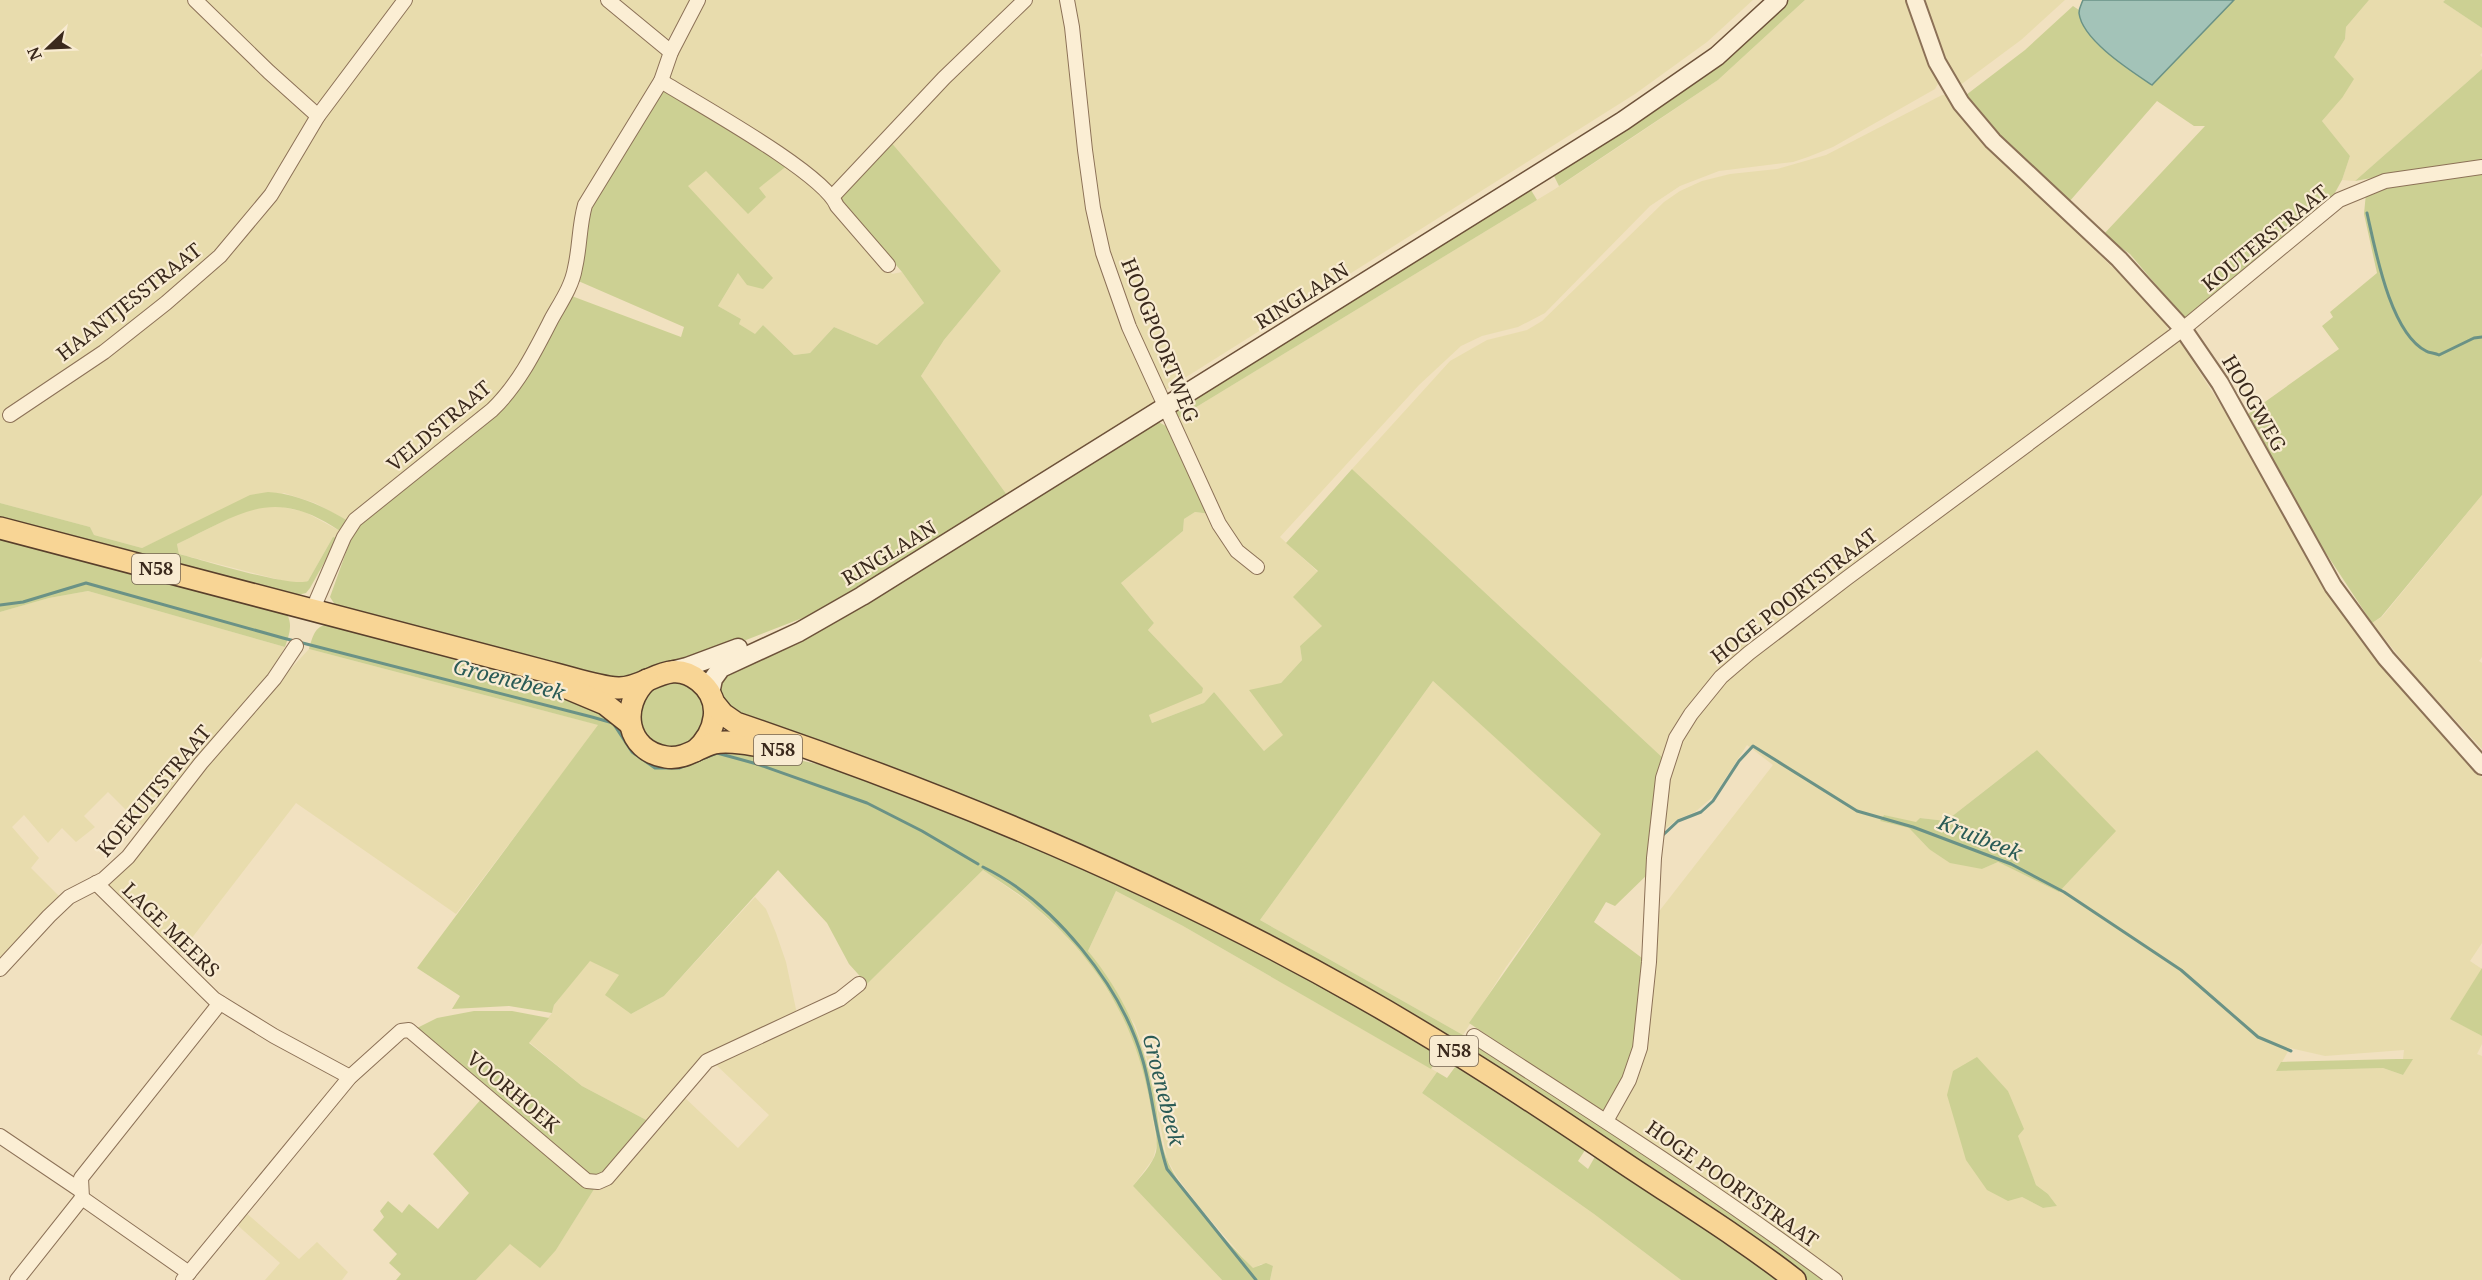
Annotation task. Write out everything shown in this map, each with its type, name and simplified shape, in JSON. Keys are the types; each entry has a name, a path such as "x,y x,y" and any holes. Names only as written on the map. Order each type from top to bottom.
{"main road":[{"name":"RINGLAAN","path":"712,699 713,679 721,668 799,632 836,611 1165,408 1649,104 1717,56 1778,0"},
{"name":"N58","path":"0,528 481,656 611,687 627,687 658,675"},
{"name":"RINGLAAN","path":"658,675 687,667 836,611"},
{"name":"N58","path":"481,656 605,704 629,723"},
{"path":"684,673 699,681 712,699 715,717 706,742 695,751 682,757 667,758 653,753 641,744 629,723 631,702 638,688 658,675 684,673"},
{"name":"N58","path":"712,699 723,714 736,723 834,756 1015,827 1174,898 1359,995 1508,1085 1795,1280"},
{"name":"N58","path":"695,751 716,743 743,744 788,751 860,768"}],"street":[{"path":"195,0 318,116 405,0"},
{"path":"608,0 671,52"},
{"name":"VELDSTRAAT","path":"312,611 349,527 373,505 465,433 504,398 515,383 571,282 576,268 579,225 585,205 596,183 661,81 671,52 698,0"},
{"path":"834,196 944,78 1025,0"},
{"name":"HOOGPOORTWEG","path":"1067,0 1093,208 1103,253 1129,327 1219,524 1237,551 1257,567"},
{"name":"HOOGWEG","path":"1915,0 1937,62 1953,90 1993,141 2119,259 2183,329 2220,383 2333,586 2386,658 2482,766"},
{"path":"661,81 797,166 834,196 837,206 888,265"},
{"name":"HAANTJESSTRAAT","path":"10,415 104,352 220,256 271,195 318,116"},
{"name":"KOUTERSTRAAT","path":"2183,329 2339,200 2385,181 2482,167"},
{"name":"HOGE POORTSTRAAT","path":"1606,1121 1629,1080 1640,1048 1649,962 1654,858 1663,778 1676,738 1691,714 1721,677 1749,653 1957,495 2183,329"},
{"name":"KOEKUITSTRAAT","path":"0,969 69,897 96,883 128,857 201,763 274,679 296,646"},
{"name":"LAGE MEERS","path":"96,883 220,1003 274,1036 350,1077"},
{"name":"VOORHOEK","path":"186,1276 350,1077 401,1031 409,1030 587,1181 598,1182 607,1178 707,1061 840,999 859,984"},
{"name":"LAGE MEERS","path":"17,1280 81,1194 81,1178 220,1003"},
{"name":"HOGE POORTSTRAAT","path":"1474,1036 1606,1121 1788,1245 1835,1280"},
{"path":"0,1136 81,1194 186,1276"}],"shaded area":[{"path":"0,0 189,0 306,111 309,118 273,186 242,226 180,288 15,416 227,254 410,0 603,0 663,51 663,59 649,90 579,207 573,231 570,268 565,284 509,384 483,411 348,521 315,503 284,493 174,533 142,548 94,535 90,527 0,503"},
{"path":"201,0 400,0 321,101 312,104"},
{"path":"615,0 691,0 668,39 663,39"},
{"path":"701,0 1020,0 834,190 668,81 668,70"},
{"path":"1030,0 1064,0 1089,207 1157,400 1007,495 921,376 944,340 1001,271 890,141"},
{"path":"1070,0 1753,0 1707,42 1635,94 1164,391 1143,347 1105,240 1095,202"},
{"path":"1805,0 1905,0 1921,45 1939,82 1935,89 1833,147 1808,157 1793,162 1719,171 1680,186 1650,206 1545,313 1518,327 1482,336 1461,346 1419,385 1280,537 1318,572 1323,626 1300,646 1302,660 1281,683 1284,736 1264,751 1214,692 1204,703 1152,723 1149,715 1203,688 1148,630 1154,623 1121,583 1183,531 1184,519 1195,512 1211,514 1175,420 1555,189 1635,136 1718,80"},
{"path":"1924,0 2065,0 2021,40 1959,86 1936,38"},
{"path":"2369,0 2445,0 2443,2 2482,28 2482,53 2480,55 2482,69 2355,181 2342,180 2350,156 2322,121 2342,98 2333,57 2345,39 2346,27"},
{"path":"1942,95 1947,95 1960,116 1990,149 2139,293 2166,325 2169,332 1749,646 1664,759 1352,469 1450,361 1487,340 1527,330 1542,321 1664,202 1680,191 1702,181 1730,174 1777,169 1826,155"},
{"path":"788,165 828,196 892,274 902,272 924,303 877,345 834,327 810,353 794,355 763,325 755,335 739,324 741,319 718,306 738,273 687,186 706,170 758,188"},
{"path":"2177,337 2231,421 2330,597 2385,669 2482,778 2482,943 2470,961 2482,969 2451,1019 2482,1036 2482,1044 2477,1054 2482,1056 2482,1280 1844,1280 1614,1122 1614,1112 1657,914 1773,765 1747,745 1714,796 1695,812 1678,819 1661,832 1662,797 1677,741 1728,675","holes":["2037,750 2115,831 2059,892 1998,862 1982,869 1929,849 1909,828 1880,821 1884,815 1917,823 1920,818 1946,821","2290,1048 2325,1056 2404,1050 2403,1059 2412,1059 2403,1075 2383,1068 2277,1071","1977,1058 2008,1091 2017,1136 2036,1185 2048,1194 2057,1206 2043,1208 2022,1197"]},
{"path":"2482,495 2482,657 2479,661 2482,663 2482,749 2415,676 2372,623 2382,617"},
{"path":"273,505 305,512 340,531 338,538 333,537 308,581 303,583 284,581 179,554 177,544 244,511"},
{"path":"88,591 285,647 270,676 146,830 108,792 84,816 95,827 76,842 62,828 48,843 24,815 12,827 39,858 31,868 62,899 0,962 0,612 49,598"},
{"path":"309,649 599,725 456,914 296,803 178,956 109,887 108,883 238,726"},
{"path":"1433,681 1602,834 1506,967 1463,1035 1260,920"},
{"path":"983,870 1034,906 1064,934 1090,963 1126,1019 1136,1044 1147,1087 1157,1144 1153,1159 1133,1186 1222,1280 476,1280 511,1242 556,1250 596,1186 683,1096 738,1148 769,1115 713,1062 843,1001 867,984"},
{"path":"1116,891 1183,926 1437,1072 1422,1093 1594,1214 1681,1280 1270,1280 1273,1266 1261,1264 1253,1269 1201,1209 1177,1177 1167,1159 1147,1059 1135,1025 1088,951"},
{"path":"755,897 766,909 776,933 786,962 797,1014 738,1042 650,1122 582,1086 529,1042 552,1013 554,1005 590,960 619,975 622,1006 631,1014 664,996"},
{"path":"244,1211 299,1259 317,1242 348,1272 342,1280 265,1280 280,1263 235,1223"}],"green space":[{"path":"1789,0 1805,0 1718,80 1559,186 1554,176 1678,96 1735,51"},
{"path":"2234,0 2369,0 2346,27 2345,39 2334,57 2354,79 2342,98 2322,121 2350,156 2342,180 2332,198 2192,316 2184,318 2130,254 2103,235 2205,126 2194,126 2157,101 2069,202 2002,138 1966,95 2025,50 2073,6 2079,10 2090,32 2109,52 2152,85"},
{"path":"2445,0 2482,0 2482,28 2443,2"},
{"path":"2482,69 2482,162 2355,181"},
{"path":"666,89 788,165 759,188 766,197 748,214 706,171 688,186 773,278 763,289 747,285 738,273 718,306 741,319 739,324 755,334 763,325 794,355 810,353 834,327 877,345 924,303 902,272 837,195 890,141 1001,271 944,340 921,376 1007,495 852,593 805,617 682,665 615,683 337,608 330,597 354,530 497,410 569,295 681,337 684,327 576,280 588,211 656,93"},
{"path":"2482,172 2482,495 2381,617 2372,623 2316,538 2248,414 2339,349 2322,326 2333,317 2330,312 2377,273 2364,214 2366,193 2377,189"},
{"path":"1531,190 1537,200 1175,420 1174,410"},
{"path":"1157,421 1171,429 1211,514 1195,512 1184,519 1183,531 1121,583 1154,623 1148,630 1203,688 1202,693 1149,715 1152,723 1204,703 1214,692 1264,751 1283,735 1249,690 1281,683 1302,660 1300,646 1322,626 1293,597 1318,571 1286,543 1352,469 1664,759 1650,872 1615,906 1606,902 1594,922 1646,961 1634,1060 1622,1089 1601,1112 1469,1023 1601,834 1433,681 1260,920 1463,1035 1670,1168 1830,1280 1807,1280 1707,1210 1363,987 742,718 719,699 719,676"},
{"path":"268,492 289,495 310,502 348,521 340,531 316,517 295,509 275,507 257,509 220,523 177,544 179,554 266,577 299,582 308,581 333,537 338,538 306,593 290,597 0,519 0,503 90,527 94,535 142,548 250,495"},
{"path":"0,536 287,614 290,627 285,647 88,591 49,598 0,612"},
{"path":"328,624 528,679 607,710 633,746 713,749 790,758 821,765 974,819 1126,886 1312,978 1441,1053 1431,1069 1183,926 1116,891 1088,951 1122,1002 1138,1037 1150,1075 1166,1157 1192,1200 1242,1257 1253,1268 1266,1263 1273,1266 1270,1280 1222,1280 1133,1186 1154,1157 1157,1146 1156,1134 1144,1074 1135,1046 1110,995 1095,971 1057,927 1029,902 983,870 867,984 849,964 827,923 778,870 664,996 631,1014 605,995 619,975 590,961 554,1005 552,1013 509,1006 452,1009 460,996 417,968 598,725 309,649 317,630"},
{"path":"670,680 698,692 702,696 705,710 704,732 676,751 649,742 638,726 645,693"},
{"path":"2037,750 2116,831 2059,892 1998,862 1982,869 1950,863 1929,849 1909,828 1880,821 1884,815 1916,822 1920,818 1946,821"},
{"path":"2482,968 2482,1036 2450,1019"},
{"path":"474,1011 512,1011 549,1018 529,1043 582,1086 650,1122 607,1174 589,1176 415,1029 437,1018"},
{"path":"1977,1057 2008,1091 2024,1129 2018,1136 2036,1185 2048,1194 2057,1206 2043,1208 2022,1197 2008,1201 1987,1190 1966,1160 1947,1095 1953,1071"},
{"path":"2413,1059 2403,1075 2383,1068 2276,1071 2281,1062"},
{"path":"1458,1063 1587,1147 1578,1161 1588,1169 1597,1153 1778,1280 1681,1280 1594,1214 1422,1093 1437,1072 1447,1078"},
{"path":"483,1097 596,1186 556,1250 540,1268 510,1244 476,1280 396,1280 401,1274 389,1263 397,1254 373,1230 384,1217 380,1211 388,1201 402,1213 409,1204 438,1229 469,1193 433,1154"}],"water":[{"path":"2083,0 2234,0 2152,85 2109,54 2089,34 2079,13"}],"waterway":[{"name":"Kruibeek","path":"2367,213 2386,288 2403,327 2413,341 2426,351 2439,355 2474,338 2482,337"},
{"name":"Groenebeek","path":"0,605 23,602 86,583 283,638 592,717 613,723 632,752 655,768 679,768 717,753 757,764 867,803 922,831 978,864"},
{"name":"Kruibeek","path":"1663,835 1678,821 1701,812 1713,801 1739,761 1753,746 1857,811 1913,827 2011,864 2064,892 2181,970 2258,1037 2291,1051"},
{"name":"Groenebeek","path":"983,867 1035,901 1059,924 1102,976 1133,1033 1143,1061 1167,1169 1256,1280"}]}
